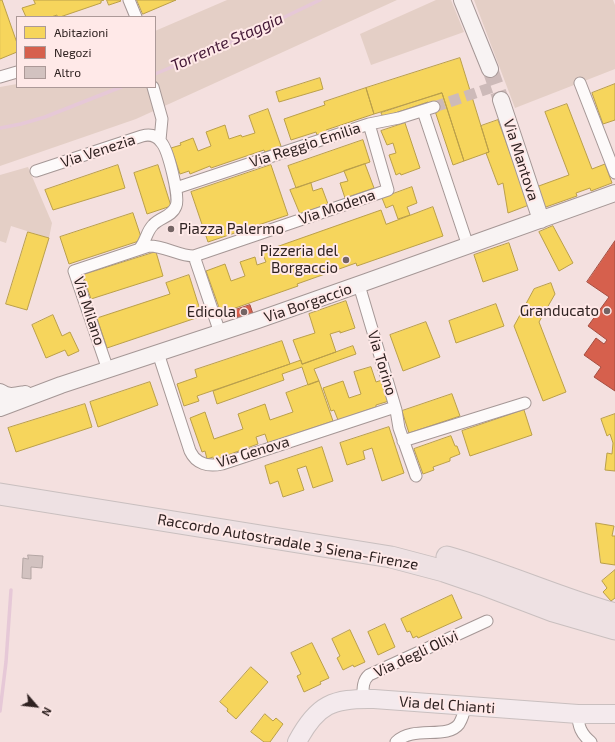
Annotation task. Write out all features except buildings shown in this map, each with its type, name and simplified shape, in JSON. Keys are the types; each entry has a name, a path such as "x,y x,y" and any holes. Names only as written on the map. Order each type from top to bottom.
{"highway":[{"name":"Raccordo Autostradale 3 Siena-Firenze","path":"0,479 319,530 394,544 480,567 561,597 615,614"},
{"name":"Raccordo Autostradale 3 Siena-Firenze","path":"0,494 391,557 444,571 553,611 615,629"}],"main road":[{"path":"462,0 490,69"},
{"name":"Via Mantova","path":"501,100 541,220"},
{"name":"Via Borgaccio","path":"0,408 61,385 220,333 359,285 615,193"},
{"path":"0,392 6,396 10,396 61,385"},
{"name":"Via del Chianti","path":"297,742 309,722 318,713 326,706 342,700 363,699 578,714 615,714"}],"street":[{"path":"129,0 136,16"},
{"path":"0,77 16,72"},
{"path":"580,83 615,173"},
{"path":"139,249 152,226 170,214 176,207 177,199 176,188 166,151 160,140 162,123 153,88"},
{"name":"Via Reggio Emilia","path":"176,188 369,124 394,120 434,107"},
{"path":"423,111 468,246"},
{"name":"Via Modena","path":"194,256 388,190 369,124"},
{"name":"Via Venezia","path":"36,172 142,136 151,135 160,140"},
{"path":"139,249 153,246 181,255 194,256 220,333"},
{"name":"Via Milano","path":"108,370 74,271 139,249"},
{"name":"Via Torino","path":"359,285 395,407 399,428 416,476"},
{"name":"Via Genova","path":"158,353 190,450 195,459 204,464 222,464 395,407"},
{"path":"404,441 525,403"},
{"name":"Via degli Olivi","path":"363,699 363,685 369,675 487,621"},
{"path":"396,742 400,738 409,734 451,730 460,723 465,706"},
{"path":"578,714 581,732 591,742"}],"shaded area":[{"path":"227,0 397,0 136,119 0,166 0,87 16,84 16,88 156,88 156,31"},
{"path":"436,0 451,0 464,32 371,65 360,34"},
{"path":"474,0 613,0 615,5 615,69 515,108"},
{"path":"28,167 52,223 49,238 11,226 6,243 0,241 0,175"}],"waterway":[{"name":"Torrente Staggia","path":"156,74 239,39 320,0"},
{"name":"Torrente Staggia","path":"0,128 45,117 118,88"},
{"path":"0,711 6,662 11,590"}],"tunnel":[{"path":"490,69 501,100"},
{"path":"434,107 496,86"}],"place":[{"name":"Piazza Palermo","path":"171,229"},
{"name":"Pizzeria del Borgaccio","path":"346,260"},
{"name":"Granducato","path":"607,311"},
{"name":"Edicola","path":"244,312"}]}
